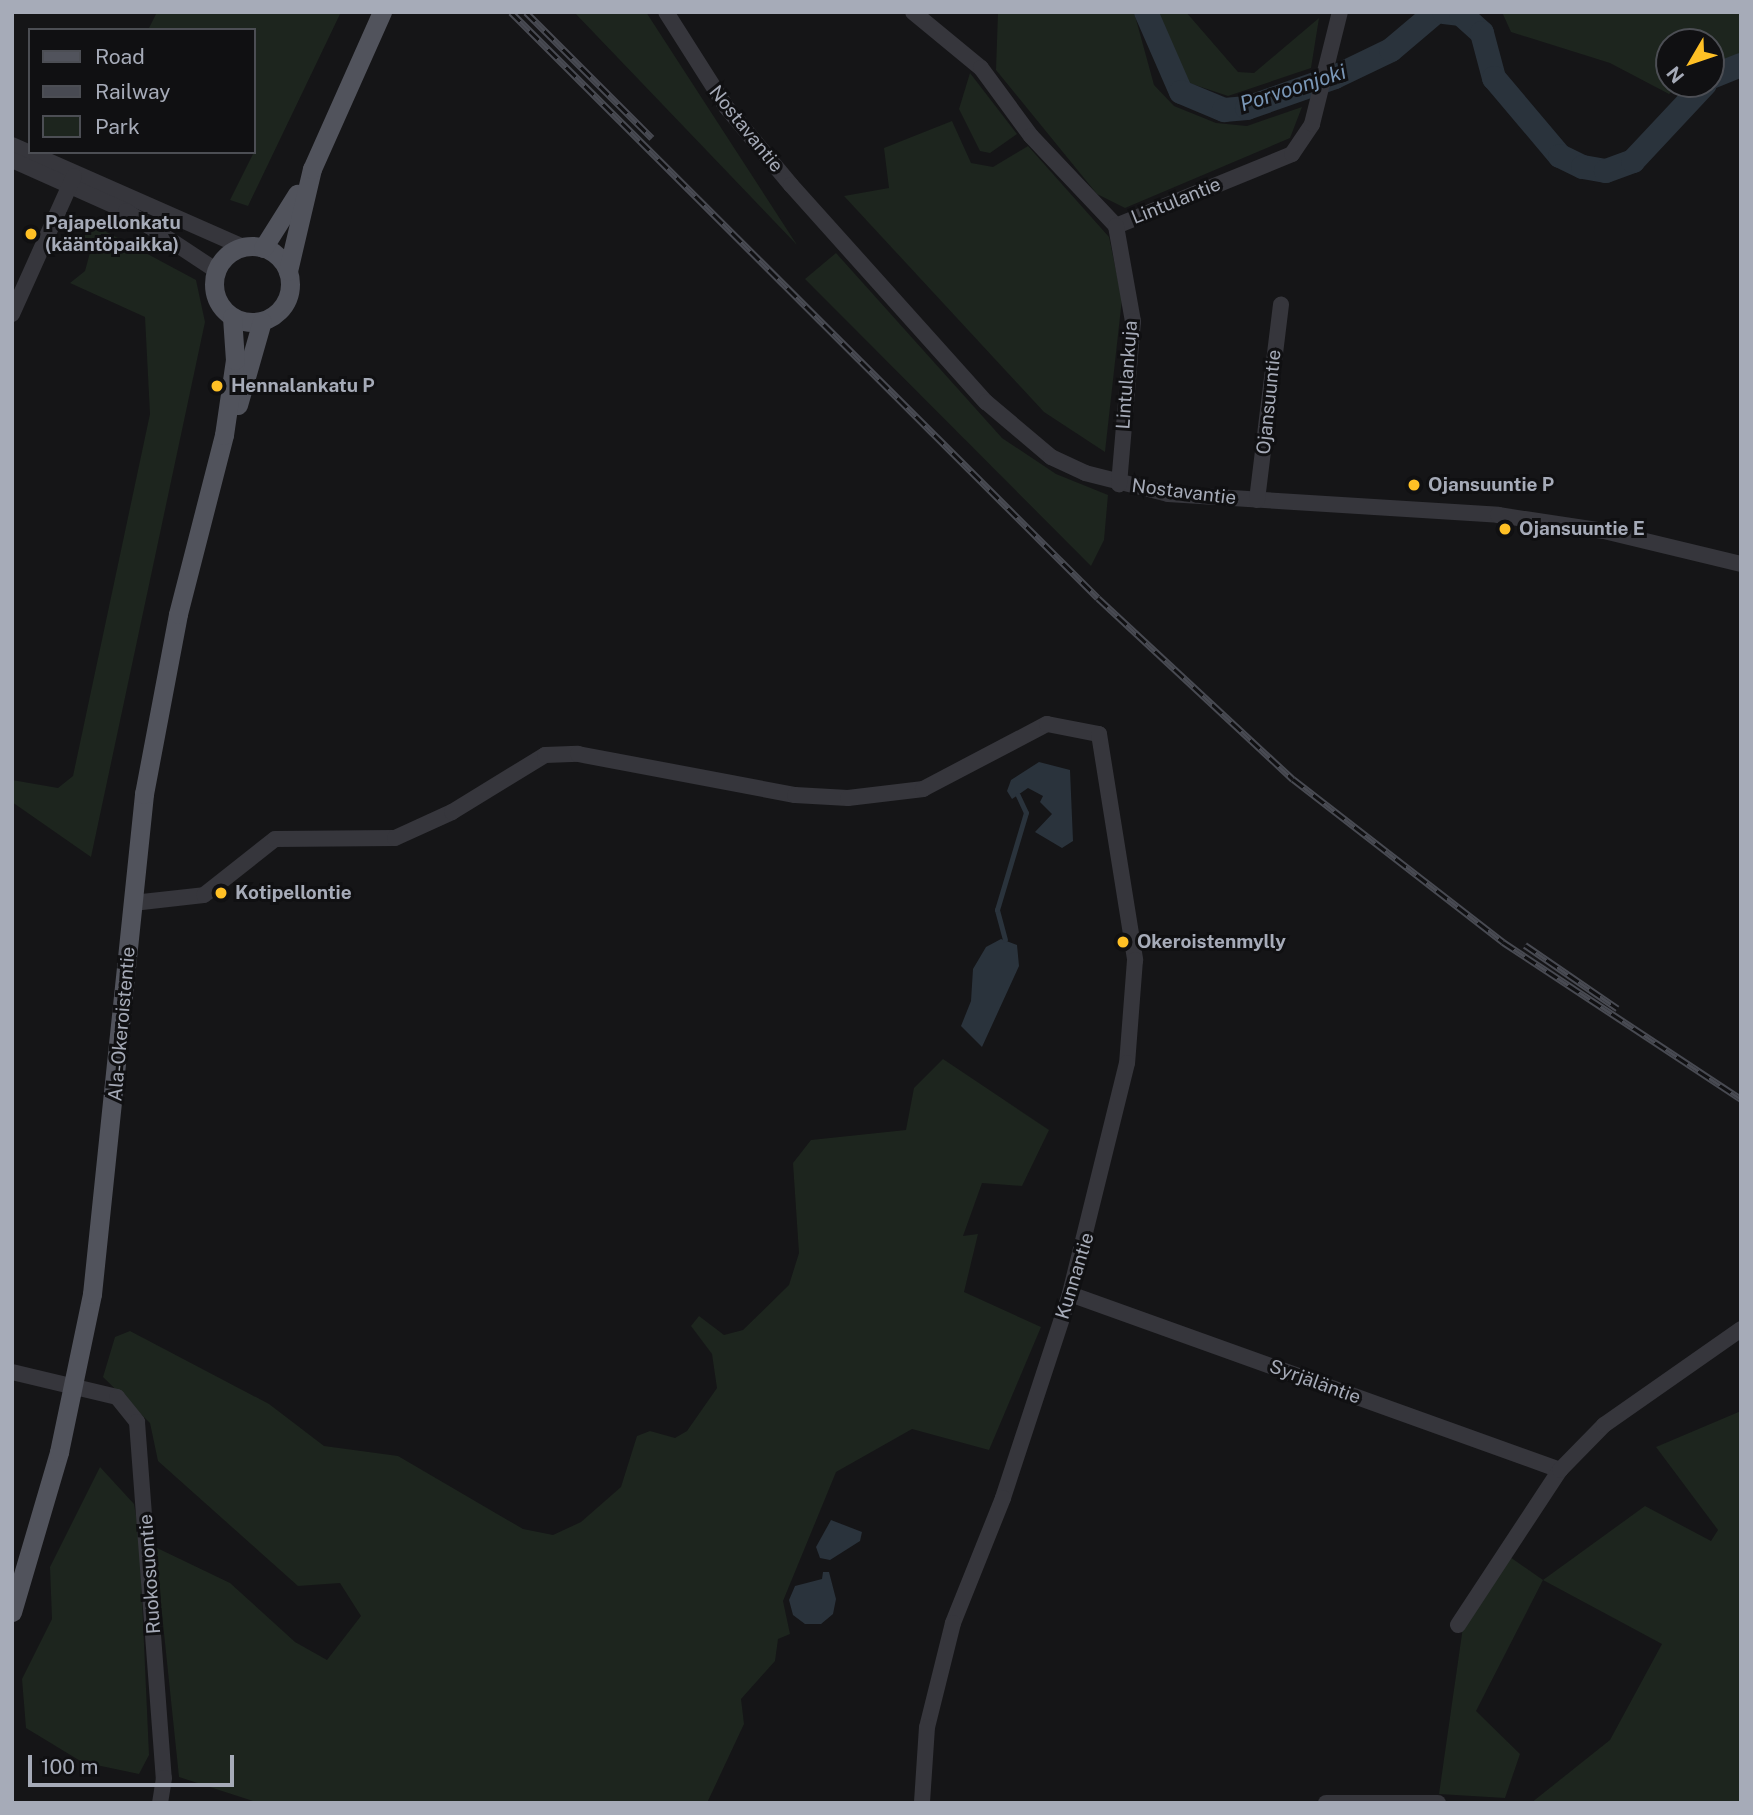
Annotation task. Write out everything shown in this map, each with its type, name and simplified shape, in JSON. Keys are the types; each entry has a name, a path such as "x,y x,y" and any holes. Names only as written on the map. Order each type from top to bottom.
{"main road":[{"path":"263,248 312,169 382,12"},
{"path":"288,271 263,248 243,247 217,271 217,300 232,317 262,321 288,296 288,271 312,169"},
{"name":"Ala-Okeroistentie","path":"12,1612 74,1387 105,1205 133,903 161,700 224,435 234,379 232,317"},
{"name":"Ala-Okeroistentie","path":"224,435 251,373 262,321"}],"street":[{"name":"Nostavantie","path":"666,12 727,108 986,402 1051,457 1119,484 1257,500 1498,515 1604,531 1741,564"},
{"name":"Lintulantie","path":"921,14 981,68 1031,135 1116,226 1292,154 1306,140 1340,12"},
{"path":"12,145 169,235 217,271"},
{"path":"12,160 72,180 243,247"},
{"path":"12,314 72,180"},
{"name":"Lintulankuja","path":"1116,226 1133,321 1119,484"},
{"name":"Ojansuuntie","path":"1257,500 1280,304"},
{"name":"Kunnantie","path":"133,903 204,895 275,839 395,838 453,812 545,755 578,754 795,795 849,798 923,789 1047,724 1099,734 1135,960 1128,1063 1070,1294 1003,1498 953,1623 928,1727 922,1803"},
{"name":"Syrjäläntie","path":"1070,1294 1560,1470"},
{"path":"1458,1625 1560,1470 1604,1425 1741,1329"},
{"name":"Ruokosuontie","path":"12,1372 117,1397 137,1422 164,1778 160,1803"},
{"path":"1326,1803 1438,1803"}],"green space":[{"path":"157,12 341,12 248,206 230,200 253,154 256,154 256,28 149,28"},
{"path":"574,12 646,12 797,245"},
{"path":"998,12 1134,12 1154,85 1174,106 1216,123 1247,126 1302,107 1290,138 1125,208 1097,194 996,70"},
{"path":"1156,12 1186,12 1238,72 1254,73 1319,18 1311,68 1228,96 1189,83"},
{"path":"1502,12 1741,12 1741,56 1725,62 1725,28 1655,28 1655,87 1610,63 1511,32"},
{"path":"970,73 1017,134 990,153 980,151 959,109"},
{"path":"952,121 971,163 993,167 1028,146 1109,237 1122,299 1105,452 1044,412 844,196 889,188 884,148"},
{"path":"73,214 196,280 205,322 91,857 12,802 12,780 58,788 73,776 150,414 145,317 70,283 85,271 91,249"},
{"path":"836,253 1002,438 1056,474 1108,495 1104,540 1091,566 805,279"},
{"path":"943,1059 1049,1130 1022,1186 982,1183 963,1236 978,1234 964,1292 1041,1327 989,1450 912,1429 836,1472 783,1601 790,1634 778,1639 775,1661 741,1699 744,1724 707,1803 259,1803 179,1777 155,1547 230,1583 295,1642 327,1660 361,1616 340,1583 298,1586 158,1461 150,1423 103,1377 115,1337 130,1331 269,1404 324,1446 398,1456 523,1529 553,1535 581,1522 621,1487 637,1436 650,1431 675,1438 687,1431 717,1388 712,1354 691,1326 699,1316 724,1335 743,1330 789,1285 799,1253 793,1163 811,1140 906,1130 914,1088"},
{"path":"1741,1411 1739,1803 1531,1803 1610,1740 1662,1644 1543,1580 1645,1506 1711,1541 1718,1530 1656,1447"},
{"path":"100,1467 134,1504 139,1533 149,1755 139,1774 82,1762 26,1728 22,1679 52,1619 50,1567"},
{"path":"1510,1557 1543,1580 1476,1711 1520,1754 1505,1798 1439,1794 1463,1627"}],"shaded area":[{"path":"1039,762 1070,770 1073,841 1062,848 1035,832 1052,814 1040,802 1043,796 1028,788 1012,799 1007,791 1011,780"},
{"path":"1001,939 1017,945 1019,966 982,1047 961,1026 971,1001 973,969 986,947"},
{"path":"831,1520 862,1532 860,1541 830,1560 820,1558 816,1547"},
{"path":"823,1572 829,1572 836,1599 833,1614 821,1624 805,1624 793,1615 789,1600 795,1586 822,1579"}],"waterway":[{"name":"Porvoonjoki","path":"1146,12 1181,92 1224,110 1247,108 1335,77 1391,50 1436,12"},
{"name":"Porvoonjoki","path":"1444,12 1461,14 1482,33 1494,78 1560,156 1583,167 1606,171 1633,161 1692,98"},
{"name":"Porvoonjoki","path":"1725,71 1741,65"},
{"path":"1005,940 997,910 1026,813 1018,796"}],"railway":[{"path":"511,12 1098,598 1293,779 1503,942 1741,1099"},
{"path":"526,12 652,138"},
{"path":"1525,945 1617,1008"}],"place":[{"name":"Pajapellonkatu (kääntöpaikka)","path":"31,234"},
{"name":"Hennalankatu P","path":"217,386"},
{"name":"Ojansuuntie P","path":"1414,485"},
{"name":"Ojansuuntie E","path":"1505,529"},
{"name":"Kotipellontie","path":"221,893"},
{"name":"Okeroistenmylly","path":"1123,942"}]}
